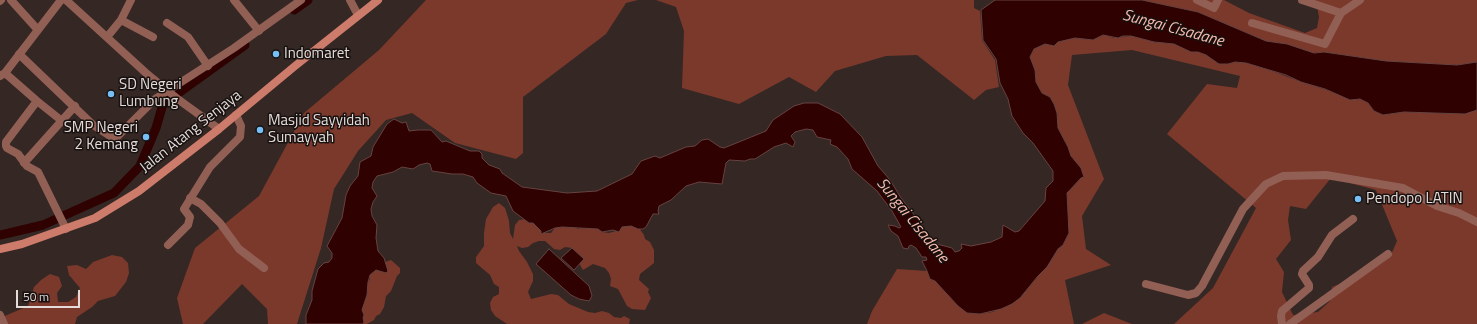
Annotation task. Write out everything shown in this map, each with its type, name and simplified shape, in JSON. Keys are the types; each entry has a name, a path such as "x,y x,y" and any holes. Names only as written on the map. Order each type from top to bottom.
{"main road":[{"name":"Jalan Atang Senjaya","path":"0,249 22,244 64,227 95,218 139,191 219,129 378,0"}],"street":[{"path":"11,0 38,30"},
{"path":"61,0 3,74 62,121"},
{"path":"66,0 146,73 179,100 219,129"},
{"path":"107,38 121,20 132,0"},
{"path":"234,0 259,31"},
{"path":"19,54 93,124 110,136 117,137 149,104 208,66 301,0"},
{"path":"350,0 358,16"},
{"path":"1197,0 1214,8 1218,0"},
{"path":"1302,0 1341,13"},
{"path":"1252,23 1325,44 1341,13 1359,0"},
{"path":"121,20 153,37"},
{"path":"167,23 188,36 208,66"},
{"path":"37,101 5,144 7,148 18,154 28,167 38,172 64,227"},
{"path":"24,163 74,106"},
{"path":"168,245 188,225 190,218 184,210 190,198 210,168 240,137 241,126 236,115"},
{"path":"1146,284 1188,295 1196,293 1202,286 1243,209 1266,184 1283,176 1326,175 1403,188 1437,206 1459,213 1477,222"},
{"path":"190,198 201,204 220,224 239,249 264,268"},
{"path":"1282,324 1280,316 1282,311 1309,288 1310,285 1302,274 1302,271 1318,257 1332,235 1353,219"},
{"path":"1290,324 1388,254"},
{"path":"0,315 4,324"}],"shaded area":[{"path":"426,0 638,0 626,3 606,34 523,97 523,153 516,159 455,143 412,113 386,120 358,151 334,189 321,248 297,324 268,324 267,309 242,284 203,324 183,324 177,298 195,248 259,196 304,113 379,50"},
{"path":"656,0 974,0 974,8 980,11 982,40 995,60 999,87 986,90 974,100 917,55 886,56 835,71 816,92 789,77 739,104 682,88 684,31 676,7"},
{"path":"1142,0 1224,0 1249,13 1305,33 1317,28 1319,17 1317,6 1313,0 1477,0 1477,62 1457,65 1386,61 1324,52 1314,53 1287,44 1266,41 1198,12"},
{"path":"1103,35 1114,38 1131,36 1154,42 1174,44 1191,52 1198,52 1206,55 1219,64 1235,62 1246,63 1336,93 1350,100 1360,99 1368,103 1374,111 1383,115 1404,112 1465,114 1477,110 1477,324 1174,324 1213,288 1256,208 1167,134 1207,84 1237,88 1240,76 1132,50 1072,55 1068,85 1104,179 1082,216 1086,249 1111,265 1065,280 1074,324 867,324 872,311 897,269 927,271 930,279 935,281 967,313 980,314 993,312 1020,298 1047,267 1058,249 1063,245 1069,233 1067,193 1081,178 1084,177 1071,156 1058,128 1057,113 1054,104 1050,97 1042,93 1036,82 1035,70 1030,57 1034,49 1045,44 1054,46 1057,42 1075,38 1093,40","holes":["1331,178 1376,190 1397,241 1390,257 1369,272 1332,287 1330,301 1318,312 1293,315 1282,292 1284,272 1276,259 1291,240 1288,220 1290,206 1306,209"]},
{"path":"499,203 505,208 509,221 510,233 513,239 515,225 519,220 526,219 529,223 533,223 544,233 551,233 555,228 564,226 575,227 578,229 584,226 597,227 602,232 609,233 622,227 636,224 644,235 645,239 650,242 654,250 654,263 640,274 639,280 649,289 648,292 651,298 645,310 632,309 627,306 618,289 610,286 611,279 605,268 593,264 583,270 580,265 580,258 572,248 565,247 560,250 554,249 545,241 539,241 528,247 522,248 517,246 533,274 533,281 528,292 531,299 551,294 558,295 569,304 588,312 595,313 602,311 609,313 614,317 621,318 624,316 630,319 629,324 507,324 495,316 491,310 490,303 493,297 499,294 499,287 494,284 490,275 476,263 476,257 484,246 486,219 493,207"},
{"path":"112,255 122,257 128,263 129,273 126,282 115,296 98,301 77,317 75,324 0,324 0,318 28,306 34,287 50,274 59,277 62,286 57,293 58,302 68,302 76,297 80,288 69,275 67,266 77,265 86,269 93,262"},
{"path":"391,260 400,268 400,273 397,276 391,291 386,296 384,307 380,314 376,316 374,320 364,324 361,322 362,303 366,286 370,279 369,274 385,262"},
{"path":"1104,313 1132,324 1082,324"}],"water":[{"name":"Sungai Cisadane","path":"995,0 1142,0 1198,12 1266,41 1287,44 1314,53 1324,52 1386,61 1457,65 1477,62 1477,110 1465,114 1404,112 1383,115 1374,111 1368,103 1360,99 1350,100 1286,75 1246,63 1235,62 1219,64 1206,55 1198,52 1191,52 1174,44 1154,42 1131,36 1123,36 1118,38 1103,35 1093,40 1075,38 1058,42 1054,46 1045,44 1034,49 1030,57 1035,70 1036,82 1042,93 1050,97 1054,104 1057,113 1058,128 1071,156 1081,168 1084,177 1081,178 1067,193 1069,233 1063,245 1058,249 1047,267 1020,298 1001,309 980,314 967,313 958,306 935,281 930,279 922,261 927,260 926,257 922,257 916,248 911,245 908,249 903,248 898,236 891,231 888,225 899,228 901,227 892,211 877,191 852,169 848,159 837,147 830,144 831,140 817,137 813,130 806,129 795,132 791,136 795,142 793,147 786,143 774,147 755,159 745,161 729,160 726,163 722,184 699,182 686,186 671,200 659,206 659,214 653,214 646,227 643,229 638,229 631,226 622,227 619,232 613,230 602,232 598,229 562,227 555,228 541,234 541,231 533,223 529,223 513,211 506,196 491,193 477,183 473,177 463,174 432,171 430,164 427,163 419,165 413,169 402,167 393,172 377,176 373,182 372,188 377,196 371,209 372,216 377,225 376,238 378,251 384,258 388,271 386,273 376,270 370,275 367,295 362,310 364,322 363,324 306,324 306,315 312,300 312,291 318,269 324,263 329,262 332,258 332,253 327,246 342,218 346,195 350,186 358,176 360,162 371,156 373,147 387,124 394,119 402,123 406,122 409,131 431,130 442,142 446,141 470,151 479,151 482,154 482,158 489,165 500,169 502,173 522,187 567,193 597,191 632,174 641,161 655,156 660,158 686,147 695,146 702,140 708,139 724,148 766,131 773,120 794,106 804,103 818,103 840,114 862,137 878,166 890,180 933,243 952,248 955,252 962,248 961,244 971,246 991,242 1002,237 1003,225 1015,232 1019,231 1045,201 1046,188 1053,181 1053,171 1033,143 1023,133 1012,116 1008,99 1000,83 996,59 983,40 981,10"},
{"path":"572,248 584,259 574,270 561,258"},
{"path":"549,249 589,286 592,296 589,301 579,299 571,295 536,264"}],"waterway":[{"path":"294,10 308,0"},
{"path":"0,235 43,225 114,193 140,166 156,128 163,104 245,45"}],"place":[{"name":"Indomaret","path":"276,54"},
{"name":"SD Negeri Lumbung","path":"111,94"},
{"name":"Masjid Sayyidah Sumayyah","path":"260,130"},
{"name":"SMP Negeri 2 Kemang","path":"146,137"},
{"name":"Pendopo LATIN","path":"1358,199"}]}
